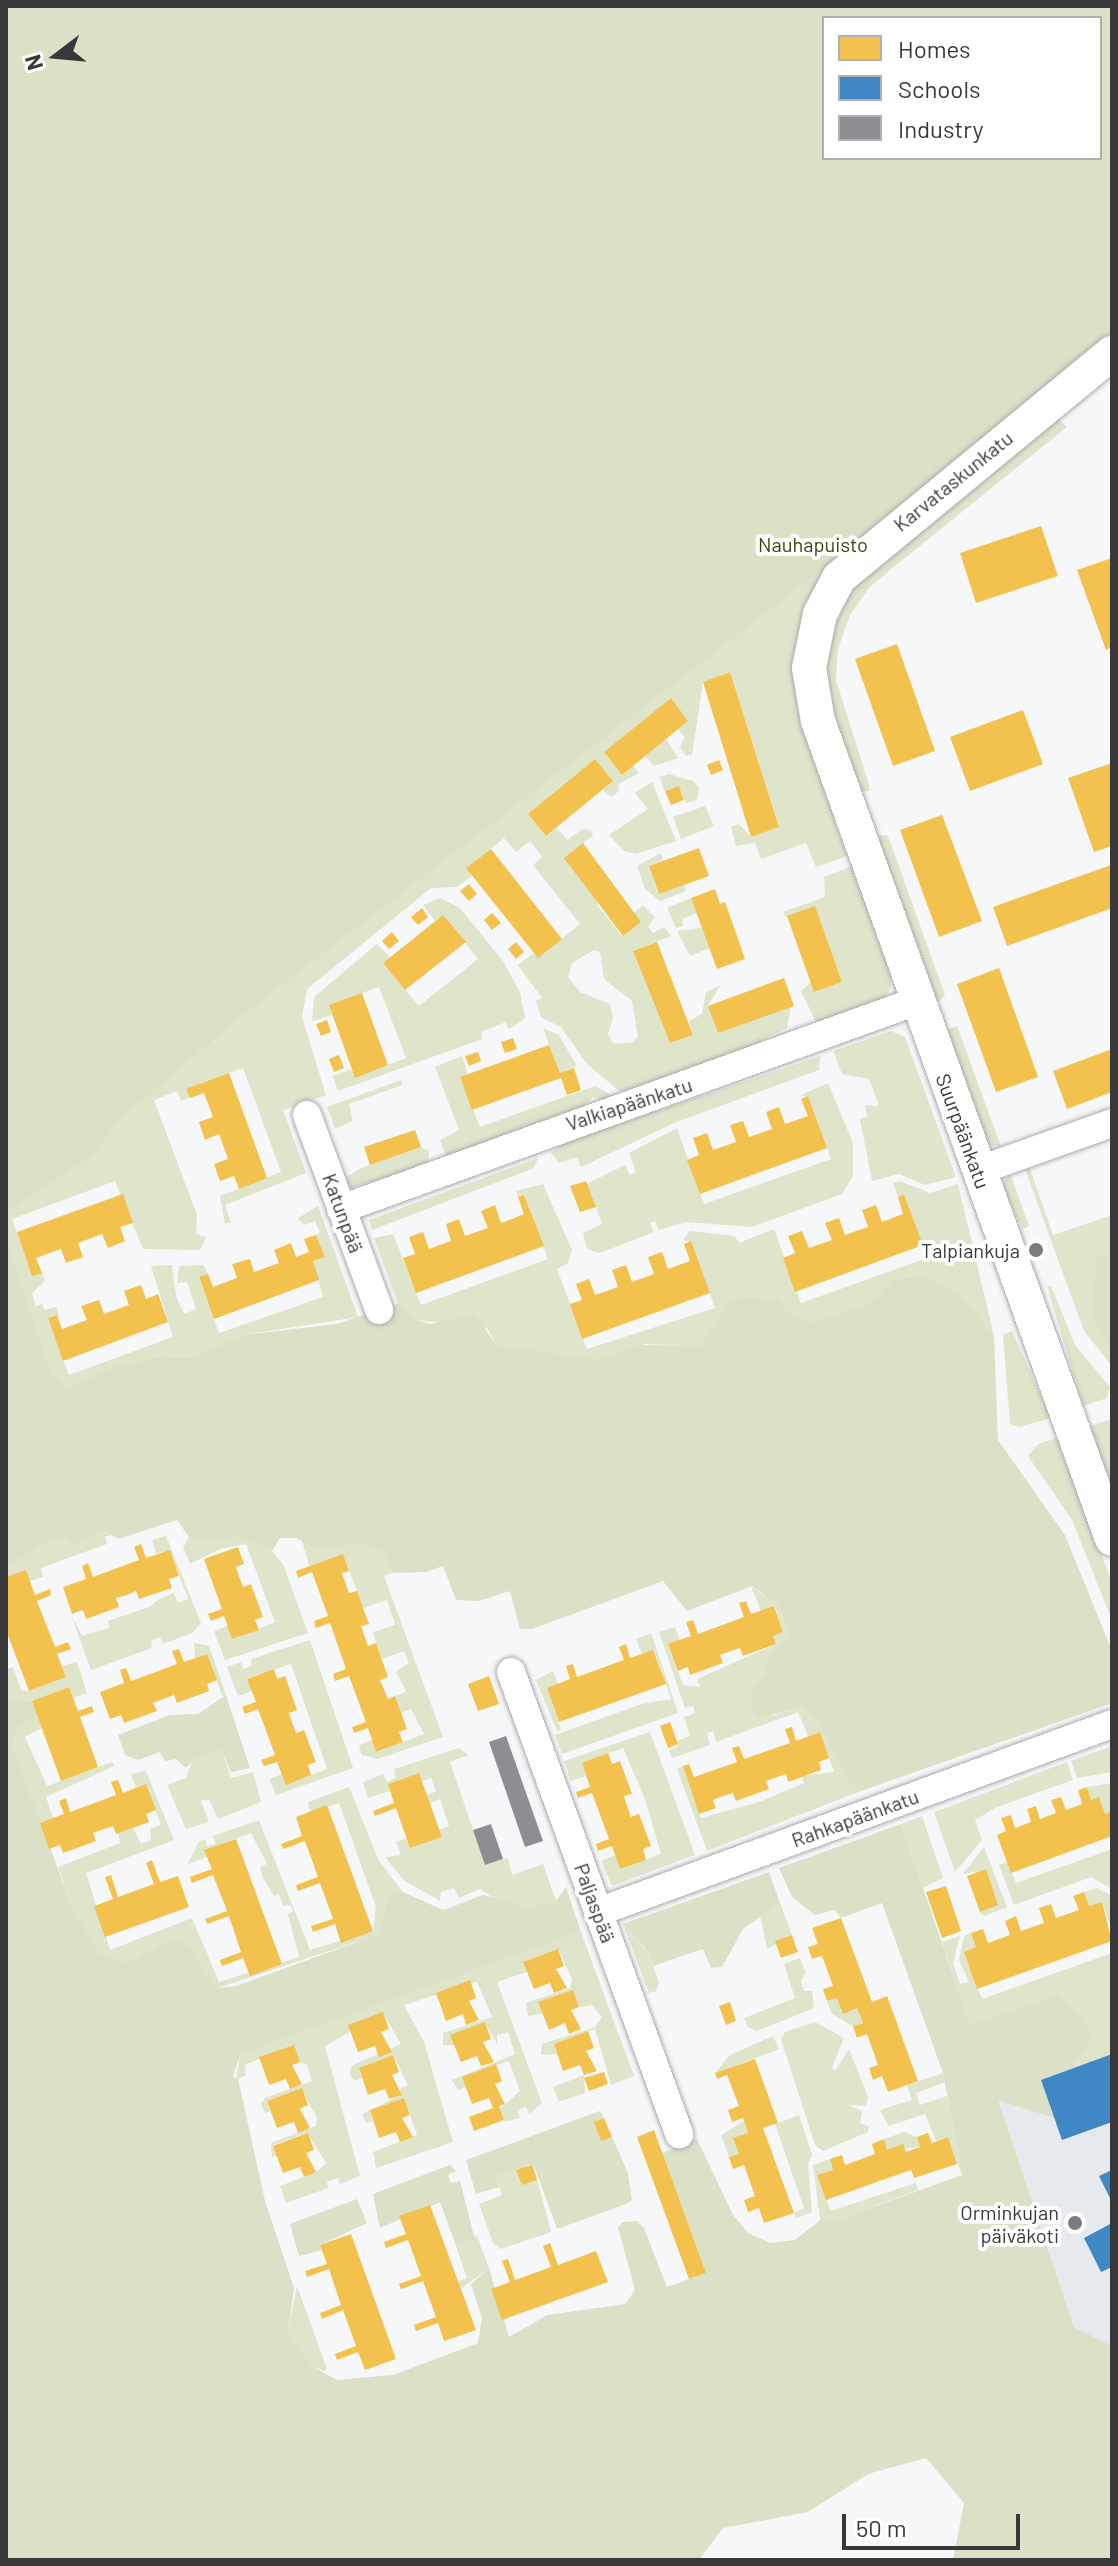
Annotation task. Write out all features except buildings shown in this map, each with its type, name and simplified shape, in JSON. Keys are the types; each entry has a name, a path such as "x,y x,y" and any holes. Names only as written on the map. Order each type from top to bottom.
{"street":[{"name":"Karvataskunkatu","path":"818,721 810,685 811,641 839,578 1112,353"},
{"name":"Suurpäänkatu","path":"818,721 977,1171 1110,1530"},
{"name":"Valkiapäänkatu","path":"341,1209 917,1001"},
{"name":"Katunpää","path":"307,1115 379,1310"},
{"path":"977,1171 1112,1123"},
{"name":"Paljaspää","path":"511,1672 679,2134"},
{"name":"Rahkapäänkatu","path":"598,1912 1112,1724"}],"shaded area":[{"name":"Orminkujan päiväkoti","path":"1112,1974 1112,2346 1074,2327 997,2099 1054,2117 1041,2080"}],"green space":[{"name":"Nauhapuisto","path":"6,6 1112,6 1112,332 824,568 249,1011 118,1122 92,1157 6,1213"},
{"path":"1057,418 1067,427 869,588 850,615 838,649 836,680 869,785 869,791 858,792 831,719 825,663 838,609 853,585"},
{"path":"846,550 805,610 794,684 800,721 847,856 816,867 806,843 761,859 755,843 736,846 731,827 739,824 751,837 779,826 730,672 703,682 692,755 686,756 680,747 685,737 678,729 688,720 670,699 604,752 622,775 633,766 639,773 619,784 618,792 611,797 603,790 613,781 595,759 528,814 546,836 557,828 567,840 583,829 591,830 593,836 583,843 598,906 622,936 641,922 634,913 643,905 655,917 648,927 653,933 664,927 671,936 633,951 670,1043 693,1035 689,1021 702,1014 706,992 721,985 708,1005 718,1033 791,1006 787,1028 761,1040 756,1049 625,1093 618,1090 586,1063 561,1027 541,1017 536,1001 542,998 518,965 534,953 539,957 580,924 533,865 542,857 530,841 516,852 504,838 467,868 472,876 457,887 431,888 307,989 302,1017 326,1095 283,1110 306,1173 225,1205 231,1222 225,1224 220,1196 281,1172 243,1068 187,1089 190,1098 181,1101 177,1091 154,1100 197,1215 196,1234 206,1237 200,1250 143,1249 115,1181 12,1219 32,1275 42,1272 45,1281 32,1293 36,1306 42,1304 45,1310 56,1307 59,1315 48,1319 69,1375 173,1337 151,1266 172,1265 176,1296 184,1314 196,1309 187,1282 177,1283 179,1266 204,1265 208,1274 199,1278 219,1333 323,1297 313,1261 324,1257 316,1235 320,1232 315,1221 304,1225 298,1218 318,1206 358,1317 243,1335 188,1358 162,1356 114,1366 68,1388 61,1385 52,1376 6,1238 6,1213 92,1157 118,1122 249,1011","holes":["594,950 600,952 604,979 632,1001 638,1037 633,1042 614,1044 608,1034 613,1018 610,1004 580,992 568,977 572,963"]},
{"path":"666,739 678,758 654,766 645,756"},
{"path":"669,774 693,781 699,788 697,800 686,803 679,786 664,791 660,777"},
{"path":"652,782 676,841 636,854 624,851 609,835 648,809 635,793"},
{"path":"705,806 714,826 681,839 673,817"},
{"path":"888,836 945,995 938,1002 877,837"},
{"path":"661,853 663,860 649,866 658,893 684,885 686,891 660,901 645,889 637,866"},
{"path":"854,868 891,973 891,987 883,1002 826,1027 815,1020 801,991 811,982 815,992 842,982 815,907 785,917 783,912 825,897 824,877"},
{"path":"440,898 460,908 503,961 520,992 525,1018 508,1029 506,1022 481,1032 482,1039 338,1091 333,1076 351,1069 355,1077 406,1058 379,987 329,1005 332,1015 312,1021 314,997 377,944 390,957 383,963 419,1006 478,959 443,915 435,921 423,905"},
{"path":"691,898 697,913 682,919 683,926 676,928 667,908"},
{"path":"702,928 710,948 690,956 677,931"},
{"path":"957,1026 1001,1147 987,1144 942,1032"},
{"path":"543,1028 559,1035 577,1066 560,1073"},
{"path":"891,1031 905,1037 956,1177 925,1185 899,1174 872,1181 860,1119 867,1116 865,1105 879,1106 869,1079 842,1074 833,1051"},
{"path":"462,1056 468,1074 460,1078 480,1127 595,1086 613,1096 609,1101 593,1097 581,1109 447,1160 440,1140 459,1130 435,1067"},
{"path":"820,1056 819,1070 674,1123 581,1167 577,1157 559,1163 551,1153 566,1142"},
{"path":"401,1080 403,1085 349,1104 353,1121 335,1129 327,1107"},
{"path":"828,1083 853,1143 853,1176 842,1194 752,1227 686,1222 659,1230 655,1221 650,1223 654,1232 600,1253 587,1249 583,1233 602,1224 587,1184 625,1165 630,1175 636,1172 629,1153 677,1128 704,1204 831,1159 808,1097 801,1095"},
{"path":"421,1147 429,1151 428,1165 347,1189 344,1179 361,1168"},
{"path":"538,1158 534,1168 372,1230 369,1220"},
{"path":"1029,1166 1053,1235 1112,1215 1112,1366 1084,1331 1025,1169"},
{"path":"1010,1173 1029,1226 1023,1229 1001,1187"},
{"path":"900,1181 930,1193 958,1184 994,1336 969,1307 927,1276 893,1279 870,1302 814,1322 787,1312 777,1299 740,1296 729,1302 701,1347 646,1344 598,1360 581,1360 496,1345 487,1328 416,1320 398,1304 374,1238 393,1234 421,1305 548,1259 525,1196 518,1197 516,1191 543,1184 572,1250 568,1263 557,1269 587,1349 715,1308 691,1242 683,1240 690,1231 735,1236 739,1243 774,1229 801,1303 927,1258 904,1195 898,1197 893,1183"},
{"path":"6,1238 52,1376 68,1388 114,1366 162,1356 188,1358 243,1335 336,1324 400,1303 416,1320 430,1324 475,1314 496,1345 598,1360 638,1345 701,1346 729,1302 740,1296 778,1299 787,1312 814,1322 870,1302 893,1279 927,1276 963,1299 994,1336 998,1440 1065,1535 1112,1651 1112,1703 861,1791 849,1784 819,1724 802,1707 758,1718 751,1710 751,1690 765,1673 768,1654 790,1637 778,1605 752,1586 687,1611 663,1581 532,1629 520,1629 510,1591 479,1601 456,1600 443,1566 426,1572 392,1573 383,1552 362,1543 318,1550 296,1538 280,1538 272,1551 242,1537 215,1542 189,1537 177,1520 118,1539 106,1531 81,1544 72,1545 66,1539 43,1544 6,1569"},
{"path":"1112,1253 1112,1349 1094,1319 1094,1286 1097,1258"},
{"path":"1047,1286 1051,1286 1075,1345 1110,1387 1107,1398 1083,1406"},
{"path":"1012,1331 1051,1418 1019,1427 1010,1424 1003,1335"},
{"path":"1112,1419 1112,1491 1090,1426"},
{"path":"1057,1438 1112,1582 1112,1620 1072,1520 1028,1456 1038,1444"},
{"path":"106,1531 115,1534 105,1537 107,1544 41,1568 43,1577 30,1581 26,1570 6,1577 6,1569 43,1544 66,1539 81,1544"},
{"path":"166,1536 201,1623 192,1633 163,1644 160,1637 151,1641 152,1648 91,1670 71,1615 82,1636 109,1628 108,1621 149,1607 174,1593 178,1603 188,1599 170,1550 156,1554 152,1540"},
{"path":"189,1537 215,1542 242,1537 265,1543 283,1564 308,1633 225,1660 214,1631 228,1626 233,1639 275,1622 246,1544 220,1549 190,1564 183,1547"},
{"path":"302,1540 318,1550 362,1543 383,1552 392,1573 384,1576 443,1737 378,1759 362,1755 359,1745 372,1740 377,1752 424,1734 411,1709 401,1713 395,1696 406,1692 396,1671 409,1663 404,1651 382,1659 376,1643 373,1632 395,1625 387,1600 363,1608 343,1554 309,1566"},
{"path":"751,1586 778,1605 790,1638 768,1654 765,1673 752,1690 773,1715 802,1707 819,1724 849,1784 861,1791 707,1851 677,1769 683,1766 701,1818 759,1802 804,1783 802,1776 834,1772 820,1733 808,1736 798,1712 716,1742 713,1731 707,1733 710,1745 672,1758 669,1750 678,1747 677,1741 690,1736 684,1717 695,1713 693,1706 685,1708 659,1632 675,1627 680,1640 668,1645 683,1685 700,1687 697,1679 776,1644 773,1636 783,1632 775,1607 761,1611"},
{"path":"651,1633 678,1713 562,1754 555,1735 642,1704 671,1699 654,1650 642,1654 636,1639"},
{"path":"310,1640 353,1768 276,1795 269,1779 282,1774 286,1784 327,1769 291,1664 248,1678 252,1691 238,1696 227,1667 241,1662 243,1669 252,1666 251,1659"},
{"path":"194,1643 209,1646 226,1695 222,1696 207,1654 195,1658"},
{"path":"77,1662 87,1693 73,1698 69,1687 32,1701 6,1698 6,1669 13,1667 21,1690 29,1691 65,1677 62,1666"},
{"path":"553,1671 558,1684 547,1688 561,1730 557,1731 536,1680"},
{"path":"226,1695 250,1768 231,1772 222,1750 194,1759 186,1768 176,1759 165,1761 160,1752 138,1760 125,1755 118,1735 170,1715 198,1714"},
{"path":"6,1698 32,1701 37,1713 19,1728 12,1745 71,1905 100,1954 118,1961 136,1959 156,1946 180,1940 195,1951 206,1976 218,1988 236,1986 379,1934 390,1894 403,1892 443,1910 483,1895 527,1907 556,1901 566,1887 581,1932 240,2055 233,2077 238,2079 265,2201 294,2288 288,2331 312,2366 337,2380 393,2375 478,2343 482,2318 471,2284 489,2268 509,2337 547,2315 625,2304 635,2290 618,2227 623,2222 637,2221 644,2228 667,2287 706,2273 662,2153 697,2139 733,2215 748,2233 770,2243 795,2240 823,2218 834,2221 962,2175 943,2073 882,1903 841,1918 835,1910 815,1915 792,1897 779,1868 901,1824 970,2025 1058,1994 1090,2030 1088,2050 1072,2061 1073,2068 1041,2080 1054,2118 998,2100 1074,2327 1112,2346 1112,2560 953,2560 964,2503 926,2458 868,2474 808,2512 723,2528 699,2560 6,2560"},
{"path":"37,1713 42,1728 25,1737 47,1786 112,1762 114,1766 46,1797 53,1818 40,1823 12,1745 19,1728"},
{"path":"650,1732 695,1855 612,1886 601,1861 615,1855 620,1869 661,1854 645,1799 623,1748 582,1763 586,1776 571,1781 564,1761"},
{"path":"1112,1746 1112,1772 1077,1778 1071,1761"},
{"path":"459,1748 468,1755 450,1762 485,1865 508,1858 512,1875 543,1864 556,1901 527,1907 501,1903 480,1889 459,1898 454,1888 441,1892 440,1901 405,1881 391,1865 386,1857 401,1855 396,1842 406,1838 411,1848 441,1837 440,1830 449,1826 440,1799 430,1803 427,1795 436,1791 431,1778 422,1781 419,1773 388,1784 390,1791 368,1798 363,1782 383,1774 387,1782 396,1778 394,1769"},
{"path":"222,1750 231,1778 253,1772 261,1802 218,1819 209,1799 201,1801 209,1822 186,1829 167,1785 186,1778 193,1759"},
{"path":"1067,1762 1073,1780 997,1807 975,1820 982,1840 955,1872 934,1812"},
{"path":"146,1771 174,1840 86,1873 110,1950 192,1918 219,1982 299,1957 288,1914 293,1911 290,1905 283,1906 279,1894 274,1896 263,1878 260,1867 267,1864 251,1833 205,1850 207,1857 188,1864 198,1843 205,1839 207,1846 216,1844 213,1836 259,1820 310,1950 373,1931 376,1907 339,1803 310,1812 308,1802 349,1787 379,1861 403,1892 390,1895 380,1934 218,1988 206,1976 195,1951 156,1946 136,1959 118,1961 100,1955 71,1905 58,1867 120,1843 118,1833 133,1828 141,1844 151,1840 150,1829 161,1825 146,1785 136,1788 131,1774"},
{"path":"1112,1783 1112,1811 1105,1814 1099,1798 1091,1800 1087,1787"},
{"path":"922,1816 943,1878 923,1888 901,1824"},
{"path":"984,1847 1007,1907 984,1916 979,1912 998,1905 986,1870 963,1874"},
{"path":"1112,1849 1112,1889 1091,1877 1014,1905 999,1865 1007,1862 1016,1883"},
{"path":"769,1872 780,1903 743,1929 722,1967 711,1968 703,1949 653,1966 647,1950 623,1924"},
{"path":"1097,1888 1112,1896 1112,1930 1102,1902 1089,1906 1084,1892"},
{"path":"780,1903 792,1935 767,1949 760,1914"},
{"path":"623,1924 647,1951 659,1982 656,1991 649,1993"},
{"path":"581,1932 634,2076 611,2085 595,2029 554,2044 557,2054 541,2055 542,2044 595,2027 602,2017 592,2005 579,2007 573,1990 539,2002 542,2014 528,2016 526,2003 570,1988 572,1979 558,1949 524,1962 527,1972 497,1982 542,2103 529,2114 526,2107 518,2110 520,2118 505,2122 500,2109 520,2091 509,2061 462,2077 466,2087 458,2090 452,2080 515,2054 508,2032 497,2035 497,2044 485,2022 451,2035 454,2045 443,2045 443,2033 492,2017 477,1982 404,2005 424,2042 453,2142 376,2168 373,2152 417,2135 404,2098 371,2110 401,2095 400,2089 408,2085 393,2055 359,2068 362,2078 354,2081 350,2075 351,2066 401,2044 383,2013 325,2046 360,2176 340,2184 338,2178 327,2182 328,2188 286,2203 280,2186 316,2172 326,2163 307,2133 273,2145 277,2156 272,2157 271,2143 316,2126 317,2118 301,2089 267,2101 270,2111 265,2113 261,2104 265,2098 312,2081 307,2065 300,2062 293,2045 245,2065 246,2075 236,2080 240,2055"},
{"path":"971,1933 976,1947 964,1952 982,1999 1112,1953 1112,2054 1073,2068 1058,1994 970,2025 942,1942 960,1936 953,1963 960,1984 969,1982 959,1960 964,1936"},
{"path":"800,1958 806,1973 801,1981 804,1991 812,1991 814,2008 757,2031 748,2027 744,2018 795,1998 784,1964"},
{"path":"837,1998 843,2013 857,2008 863,2023 853,2026 832,2014 827,2001"},
{"path":"815,2022 844,2038 832,2067 835,2071 849,2049 868,2097 866,2106 848,2105 862,2111 860,2123 869,2126 868,2132 823,2151 815,2145 781,2039 785,2032"},
{"path":"773,2036 779,2049 715,2073 730,2055"},
{"path":"943,2073 945,2082 916,2093 920,2105 947,2096 962,2175 947,2137 936,2141 925,2114 889,2126 880,2110 912,2100 907,2085"},
{"path":"584,2075 585,2093 559,2102 553,2087"},
{"path":"370,2110 373,2121 366,2123 362,2114"},
{"path":"600,2111 604,2118 595,2122 612,2137 628,2173 632,2200 557,2229 533,2163 496,2176 499,2187 476,2194 466,2160"},
{"path":"799,2115 812,2155 808,2164 812,2212 796,2218 794,2213 804,2208 775,2124"},
{"path":"744,2121 748,2133 734,2138 739,2154 729,2157 721,2135"},
{"path":"904,2132 917,2137 920,2147 887,2150 884,2139"},
{"path":"830,2159 833,2170 817,2176 831,2211 916,2183 918,2190 834,2221 820,2219 813,2165"},
{"path":"533,2163 551,2232 501,2249 493,2243 479,2204 502,2195 495,2176"},
{"path":"450,2165 456,2171 448,2175 451,2183 460,2181 475,2240 455,2243 440,2202 380,2228 373,2194"},
{"path":"357,2199 367,2223 320,2245 322,2250 299,2256 290,2224"},
{"path":"477,2236 489,2268 461,2289 458,2281 467,2278 455,2243"},
{"path":"297,2286 327,2369 324,2371 312,2366 288,2331"}],"place":[{"name":"Talpiankuja","path":"1036,1250"},
{"name":"Orminkujan päiväkoti","path":"1075,2223"}]}
